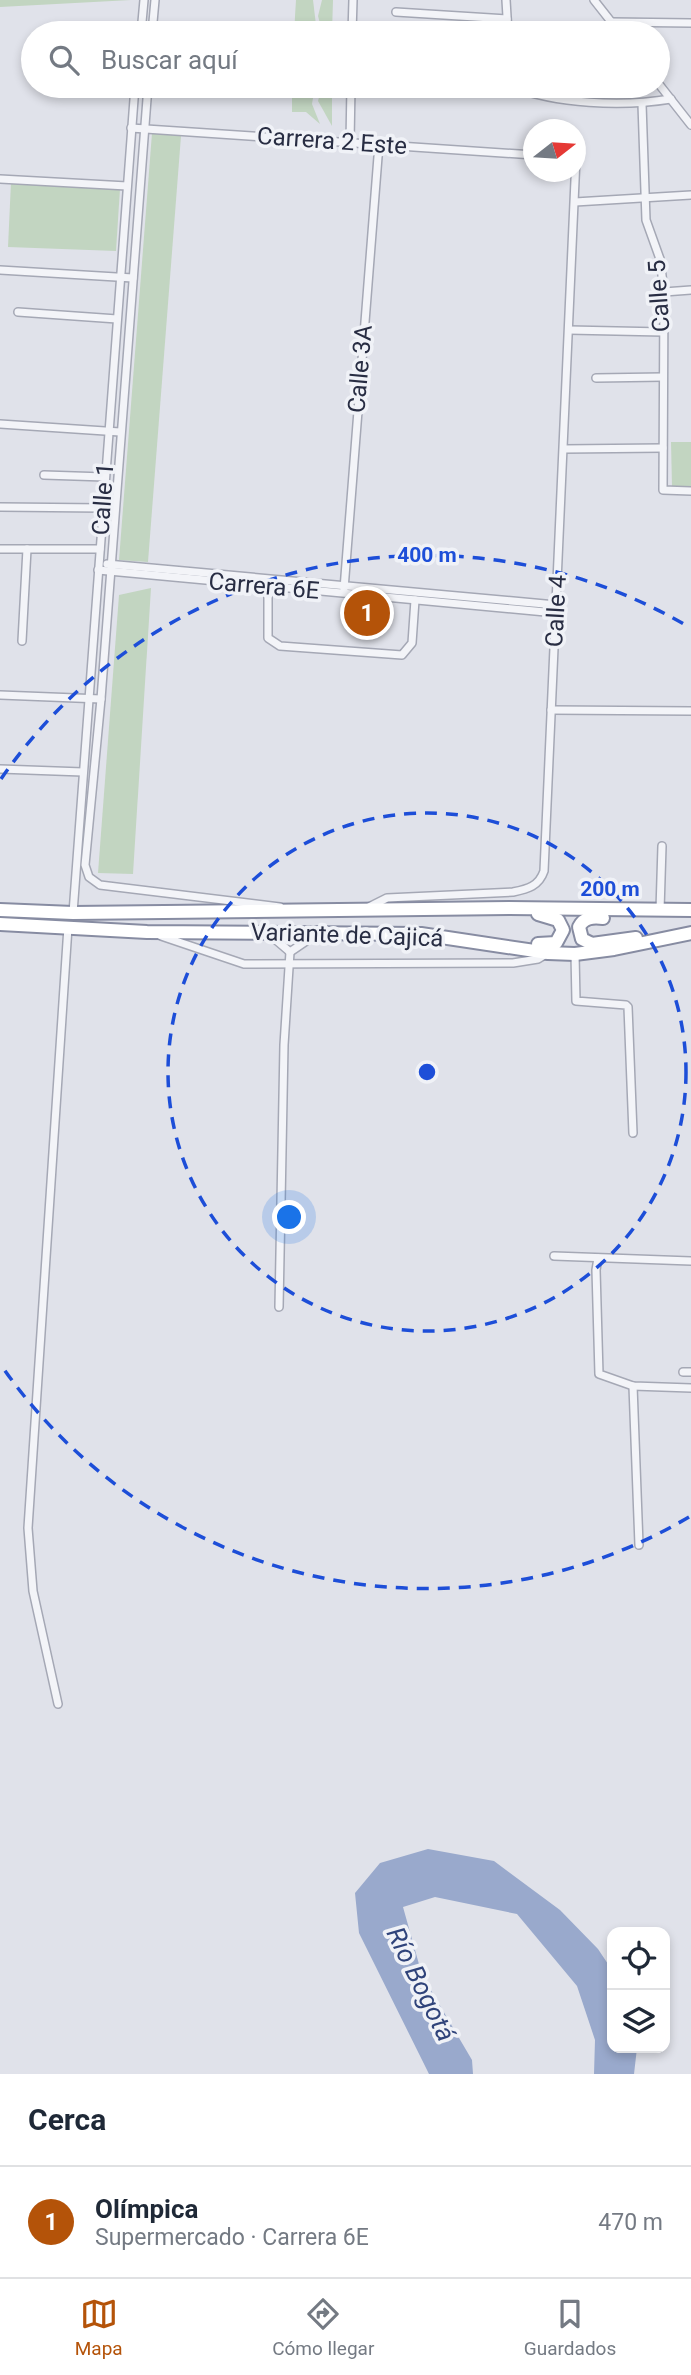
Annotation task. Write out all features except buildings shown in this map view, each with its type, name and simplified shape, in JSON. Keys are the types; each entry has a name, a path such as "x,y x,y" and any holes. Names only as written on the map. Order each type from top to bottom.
{"highway":[{"path":"506,945 551,945 563,934 562,925 553,918 509,908"},
{"name":"Variante de Cajicá","path":"0,910 73,913 289,909 691,910"},
{"path":"643,909 630,918 586,919 579,927 579,934 592,944 633,937 650,942"},
{"name":"Variante de Cajicá","path":"0,924 146,932 265,930 422,934 548,953 575,954 691,933"}],"street":[{"path":"142,21 144,0"},
{"path":"153,21 155,0"},
{"path":"352,21 353,0"},
{"path":"396,12 507,19 506,0"},
{"path":"594,0 610,21"},
{"path":"670,23 691,23"},
{"name":"Calle 1","path":"73,913 134,98"},
{"name":"Calle 1","path":"147,98 101,699 85,865 89,877 100,885 266,903 289,909"},
{"path":"350,142 351,98"},
{"path":"573,98 642,104 671,99 691,125"},
{"name":"Calle 5","path":"642,104 644,199 650,236 660,259 664,292 663,490 691,491"},
{"name":"Carrera 2 Este","path":"131,128 523,154"},
{"name":"Calle 3A","path":"344,589 379,144"},
{"path":"0,179 127,186"},
{"name":"Calle 4","path":"363,910 387,898 530,889 541,878 576,182"},
{"path":"575,202 691,195"},
{"path":"0,270 133,278"},
{"path":"664,292 691,290"},
{"path":"18,312 117,319"},
{"path":"569,330 663,332"},
{"path":"596,377 663,377"},
{"path":"0,424 120,432"},
{"path":"564,449 663,448"},
{"path":"44,475 105,477"},
{"path":"0,507 103,508"},
{"path":"0,549 100,549"},
{"path":"22,641 27,549"},
{"name":"Carrera 6E","path":"98,566 268,586 344,589 415,600 556,609"},
{"name":"Carrera 6E","path":"111,568 556,609"},
{"path":"268,586 268,638 280,646 402,655 412,643 415,600"},
{"path":"0,695 101,699"},
{"path":"551,710 691,711"},
{"path":"0,769 83,772"},
{"path":"660,910 662,846"},
{"path":"58,1704 33,1591 28,1528 68,928"},
{"path":"265,930 290,952"},
{"path":"146,932 244,964 513,963 538,959 548,953"},
{"path":"290,952 319,932"},
{"path":"279,1307 284,1045 290,952"},
{"path":"575,954 576,1001 626,1004 628,1007 633,1133"},
{"path":"554,1256 691,1261"},
{"path":"598,1258 596,1270 599,1374 633,1386 691,1388"},
{"path":"633,1386 639,1545"}],"green space":[{"path":"0,0 131,0 0,7"},
{"path":"296,0 313,0 316,21 295,21"},
{"path":"322,0 333,0 332,21 319,21"},
{"path":"292,98 313,98 312,104 320,124 306,112 292,112"},
{"path":"319,98 332,98 332,126"},
{"path":"152,133 181,136 148,562 119,560"},
{"path":"11,182 120,189 116,251 8,247"},
{"path":"671,442 691,442 691,487 672,487"},
{"path":"151,588 133,874 98,873 119,595"}],"water":[{"name":"Río Bogotá","path":"428,1849 494,1861 560,1910 598,1949 607,1962 607,2053 636,2053 634,2074 594,2074 595,2040 577,1986 517,1914 435,1897 403,1907 422,1975 472,2060 473,2074 429,2074 359,1933 355,1893 380,1863"}],"place":[{"name":"Olímpica","path":"367,613"}]}
